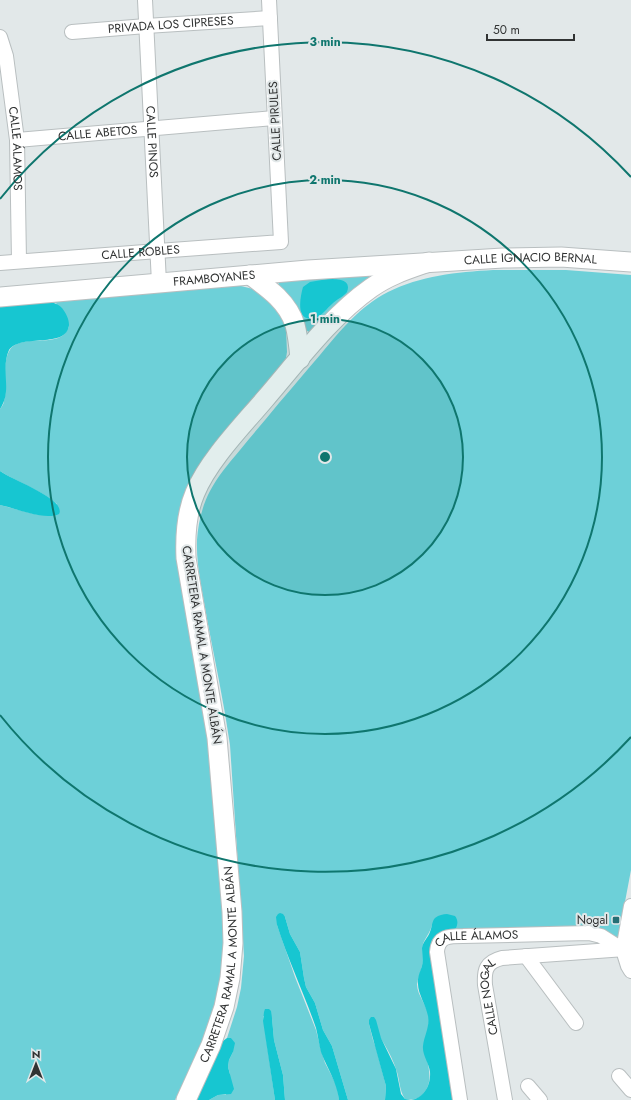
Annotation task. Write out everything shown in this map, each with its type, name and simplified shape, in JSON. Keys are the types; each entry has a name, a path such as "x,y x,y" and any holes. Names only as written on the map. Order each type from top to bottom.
{"street":[{"name":"CALLE PINOS","path":"145,0 160,283"},
{"name":"CALLE PIRULES","path":"269,0 281,242"},
{"name":"PRIVADA LOS CIPRESES","path":"72,32 270,18"},
{"name":"CALLE ÁLAMOS","path":"0,37 6,56 17,140 19,262"},
{"name":"CALLE ABETOS","path":"17,140 274,118"},
{"name":"CALLE ROBLES","path":"0,263 281,242"},
{"name":"CALLE IGNACIO BERNAL","path":"429,262 536,257 561,257 631,262"},
{"name":"FRAMBOYANES","path":"0,297 308,270 429,262"},
{"name":"CARRETERA RAMAL A MONTE ALBÁN","path":"186,1100 211,1045 222,1013 230,978 233,943 232,912 217,738 186,558 186,537 190,507 195,493 212,463 336,319 360,296 387,278 429,262"},
{"path":"250,275 277,295 285,305 295,325 300,359"},
{"path":"631,906 627,949 628,966 631,971"},
{"name":"CALLE ÁLAMOS","path":"460,1100 437,952 439,942 442,939 447,937 463,936 589,934 601,936 627,949"},
{"name":"CALLE NOGAL","path":"505,1100 485,985 487,966 495,960 502,958 627,949"},
{"path":"526,956 576,1023"},
{"path":"619,1076 631,1090"},
{"path":"528,1086 540,1100"}],"shaded area":[{"path":"493,270 566,270 631,275 631,870 620,937 451,931 432,925 423,944 422,966 417,984 417,988 427,1009 429,1018 425,1039 429,1068 429,1082 427,1089 416,1099 405,1099 394,1063 381,1038 369,1020 386,1086 385,1100 348,1100 332,1046 323,1030 315,1003 306,987 300,952 290,934 285,917 277,925 295,977 316,1030 325,1063 337,1086 339,1100 285,1100 283,1075 274,1040 272,1018 263,1016 275,1100 209,1100 218,1095 226,1095 230,1074 228,1067 229,1060 233,1052 231,1038 227,1038 237,1007 241,988 244,956 230,745 202,590 197,550 199,521 205,503 210,491 232,460 335,337 368,304 388,292 413,282 452,274"},
{"path":"369,276 369,279 309,332 306,330 304,324 278,284 281,281"},
{"path":"328,279 346,282 348,288 347,292 318,317 309,319 304,317 300,308 303,287 310,282"},
{"path":"223,286 241,286 257,290 264,295 283,318 286,329 287,352 286,358 282,365 188,488 225,932 224,955 217,998 198,1052 175,1100 0,1100 0,505 38,515 57,504 43,494 0,471 0,409 4,403 6,387 6,360 11,348 17,344 58,338 65,334 69,327 56,303 39,300"},
{"path":"39,300 55,303 60,306 67,316 69,325 66,332 60,337 23,342 15,345 9,350 6,365 6,395 0,409 0,303"},
{"path":"0,471 50,498 59,508 59,514 53,516 38,515 0,505"},
{"path":"280,913 285,917 290,934 300,952 306,987 315,1003 323,1030 332,1046 348,1100 339,1100 334,1081 321,1052 316,1028 277,925 276,917"},
{"path":"442,914 455,916 457,919 456,928 451,931 440,933 456,1100 411,1100 420,1097 423,1094 428,1086 430,1077 430,1072 423,1049 428,1016 418,988 418,977 422,964 422,948 423,943 431,930 434,919"},
{"path":"265,1009 269,1009 271,1011 274,1040 283,1075 285,1100 275,1100 263,1021"},
{"path":"371,1017 374,1017 376,1020 381,1038 396,1069 401,1094 405,1099 411,1100 385,1100 386,1086 369,1024"},
{"path":"227,1038 231,1038 235,1043 228,1067 234,1089 231,1094 218,1095 209,1100 191,1100 223,1041"}],"place":[{"name":"Nogal","path":"616,920"}]}
